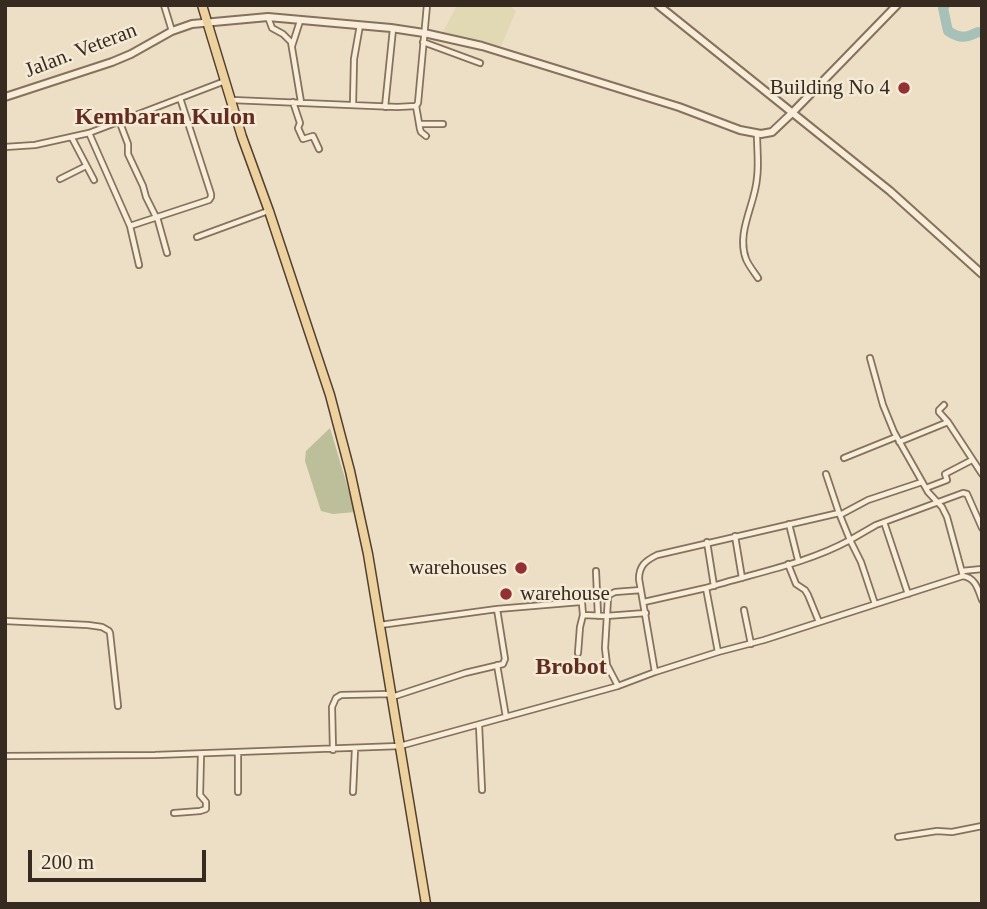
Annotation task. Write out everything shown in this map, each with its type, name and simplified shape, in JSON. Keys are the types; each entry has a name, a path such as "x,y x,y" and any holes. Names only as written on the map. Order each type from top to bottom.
{"main road":[{"path":"202,5 330,395 347,458 380,625 426,904"}],"street":[{"path":"164,5 173,31"},
{"path":"426,136 421,132 416,106 427,5"},
{"path":"658,5 890,191 982,274"},
{"path":"758,278 747,262 743,244 757,178 757,134 772,132 897,5"},
{"path":"268,17 272,28 288,38 292,46 301,102"},
{"name":"Jalan. Veteran","path":"5,97 112,62 192,24 268,17 424,33 482,46 757,134"},
{"path":"292,46 300,21"},
{"path":"353,104 354,59 360,25"},
{"path":"386,107 393,29"},
{"path":"423,42 480,63"},
{"path":"5,147 35,145 89,133 225,81"},
{"path":"130,226 209,200 211,197 180,98"},
{"path":"231,100 416,106"},
{"path":"293,102 303,139 313,136 319,149"},
{"path":"120,123 128,144 128,154 157,217 167,253"},
{"path":"419,124 443,124"},
{"path":"89,133 130,226 139,265"},
{"path":"72,138 94,180"},
{"path":"60,179 86,166"},
{"path":"197,237 269,211"},
{"path":"870,358 883,405 898,439 922,482 947,517 963,573 971,578 982,600"},
{"path":"944,405 939,411 982,474"},
{"path":"844,458 948,422"},
{"path":"926,488 947,480 946,474 972,460"},
{"path":"826,474 875,604"},
{"path":"655,672 639,572 646,561 657,555 707,542 839,514 869,500 922,482"},
{"path":"644,602 714,586 788,564 835,548 884,522 965,493 982,528"},
{"path":"884,522 908,594"},
{"path":"789,524 798,560"},
{"path":"735,536 742,578"},
{"path":"707,542 714,586"},
{"path":"788,564 796,584 805,590 820,622"},
{"path":"5,756 201,754 400,746 618,686 982,569"},
{"path":"596,571 598,616"},
{"path":"706,588 718,652"},
{"path":"618,686 607,665 605,648 608,598 611,593 641,590"},
{"path":"380,625 497,609 580,602 583,615 578,653"},
{"path":"333,750 332,707 336,698 341,695 392,695 503,664 505,659 497,609"},
{"path":"744,610 751,644"},
{"path":"583,615 646,613"},
{"path":"5,621 88,625 107,629 110,633 118,706"},
{"path":"497,665 506,717"},
{"path":"479,724 482,790"},
{"path":"353,792 355,749"},
{"path":"238,753 238,792"},
{"path":"174,813 206,809 206,802 200,796 201,754"},
{"path":"898,837 982,827"}],"shaded area":[{"path":"457,5 512,5 516,11 501,46 442,34"}],"green space":[{"path":"330,428 355,512 333,514 321,511 305,461 306,451"}],"waterway":[{"path":"945,5 943,8 948,31 963,37 982,33"}],"place":[{"name":"Building No 4","path":"904,88"},
{"name":"warehouses","path":"521,568"},
{"name":"warehouse","path":"506,594"}],"district":[{"name":"Kembaran Kulon","path":"165,118"},
{"name":"Brobot","path":"571,668"}]}
